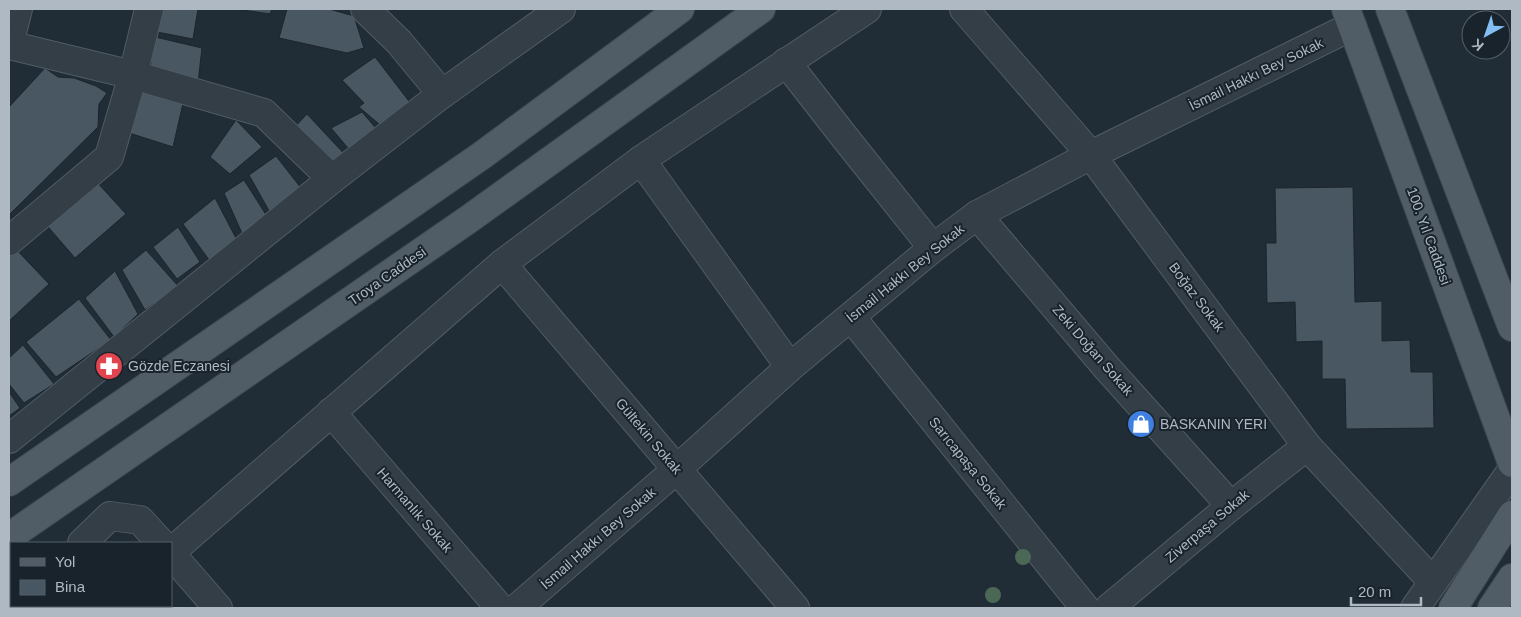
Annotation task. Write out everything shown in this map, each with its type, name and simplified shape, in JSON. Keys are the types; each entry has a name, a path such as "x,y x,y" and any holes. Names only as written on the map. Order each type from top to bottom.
{"main road":[{"path":"9,482 481,156 680,9"},
{"name":"Troya Caddesi","path":"9,537 469,219 761,9"},
{"path":"1349,17 1394,10 1512,326"},
{"name":"100. Yıl Caddesi","path":"1349,17 1512,463"},
{"path":"1453,608 1512,515"}],"street":[{"path":"18,9 9,45 134,74 264,113 332,179"},
{"path":"9,241 109,158 134,74 149,9"},
{"path":"365,9 399,42 442,94"},
{"path":"9,439 332,179 442,94 561,9"},
{"path":"172,552 502,264 641,160 867,9"},
{"name":"Boğaz Sokak","path":"964,9 1092,155 1307,446 1433,582"},
{"name":"İsmail Hakkı Bey Sokak","path":"517,608 677,469 790,367 933,248 978,215 1349,17"},
{"path":"786,62 933,248"},
{"path":"641,160 790,367"},
{"name":"Zeki Doğan Sokak","path":"978,215 1107,368 1231,506"},
{"name":"Gültekin Sokak","path":"502,264 795,608"},
{"name":"Sarıcapaşa Sokak","path":"851,317 1085,608"},
{"name":"Harmanlık Sokak","path":"331,412 500,608"},
{"name":"Ziverpaşa Sokak","path":"1109,608 1231,506 1307,446"},
{"path":"1415,608 1512,470"},
{"path":"83,542 110,516 140,520 160,542"},
{"path":"172,554 218,608"}],"building":[{"path":"158,9 198,9 193,39 157,32"},
{"path":"236,9 272,9 270,14"},
{"path":"287,9 329,9 354,16 364,48 347,53 279,38"},
{"path":"151,36 202,48 198,83 151,73"},
{"path":"375,57 415,109 386,130 359,107 364,103 342,80"},
{"path":"45,68 58,77 74,78 96,86 107,93 99,104 98,127 9,215 9,107"},
{"path":"135,88 184,99 173,147 123,131"},
{"path":"362,112 380,133 353,154 331,128"},
{"path":"307,114 349,159 329,170 291,131"},
{"path":"236,120 262,147 230,174 210,157"},
{"path":"276,156 305,193 273,218 249,175"},
{"path":"95,180 126,214 75,258 43,221"},
{"path":"244,180 270,221 245,240 224,193"},
{"path":"1353,187 1355,302 1382,301 1382,341 1410,340 1411,372 1433,372 1434,428 1346,429 1345,379 1322,379 1322,341 1296,342 1295,302 1267,303 1266,243 1276,243 1275,188"},
{"path":"215,198 238,242 212,264 183,224"},
{"path":"178,227 200,262 177,279 153,247"},
{"path":"14,247 49,284 9,321 9,252"},
{"path":"146,250 179,287 145,310 122,270"},
{"path":"115,271 138,314 114,337 85,298"},
{"path":"79,299 111,340 56,377 26,342"},
{"path":"23,345 54,384 24,403 9,384 9,358"},
{"path":"9,392 20,408 9,416"}],"place":[{"name":"Gözde Eczanesi","path":"109,366"},
{"name":"BASKANIN YERI","path":"1141,424"}]}
